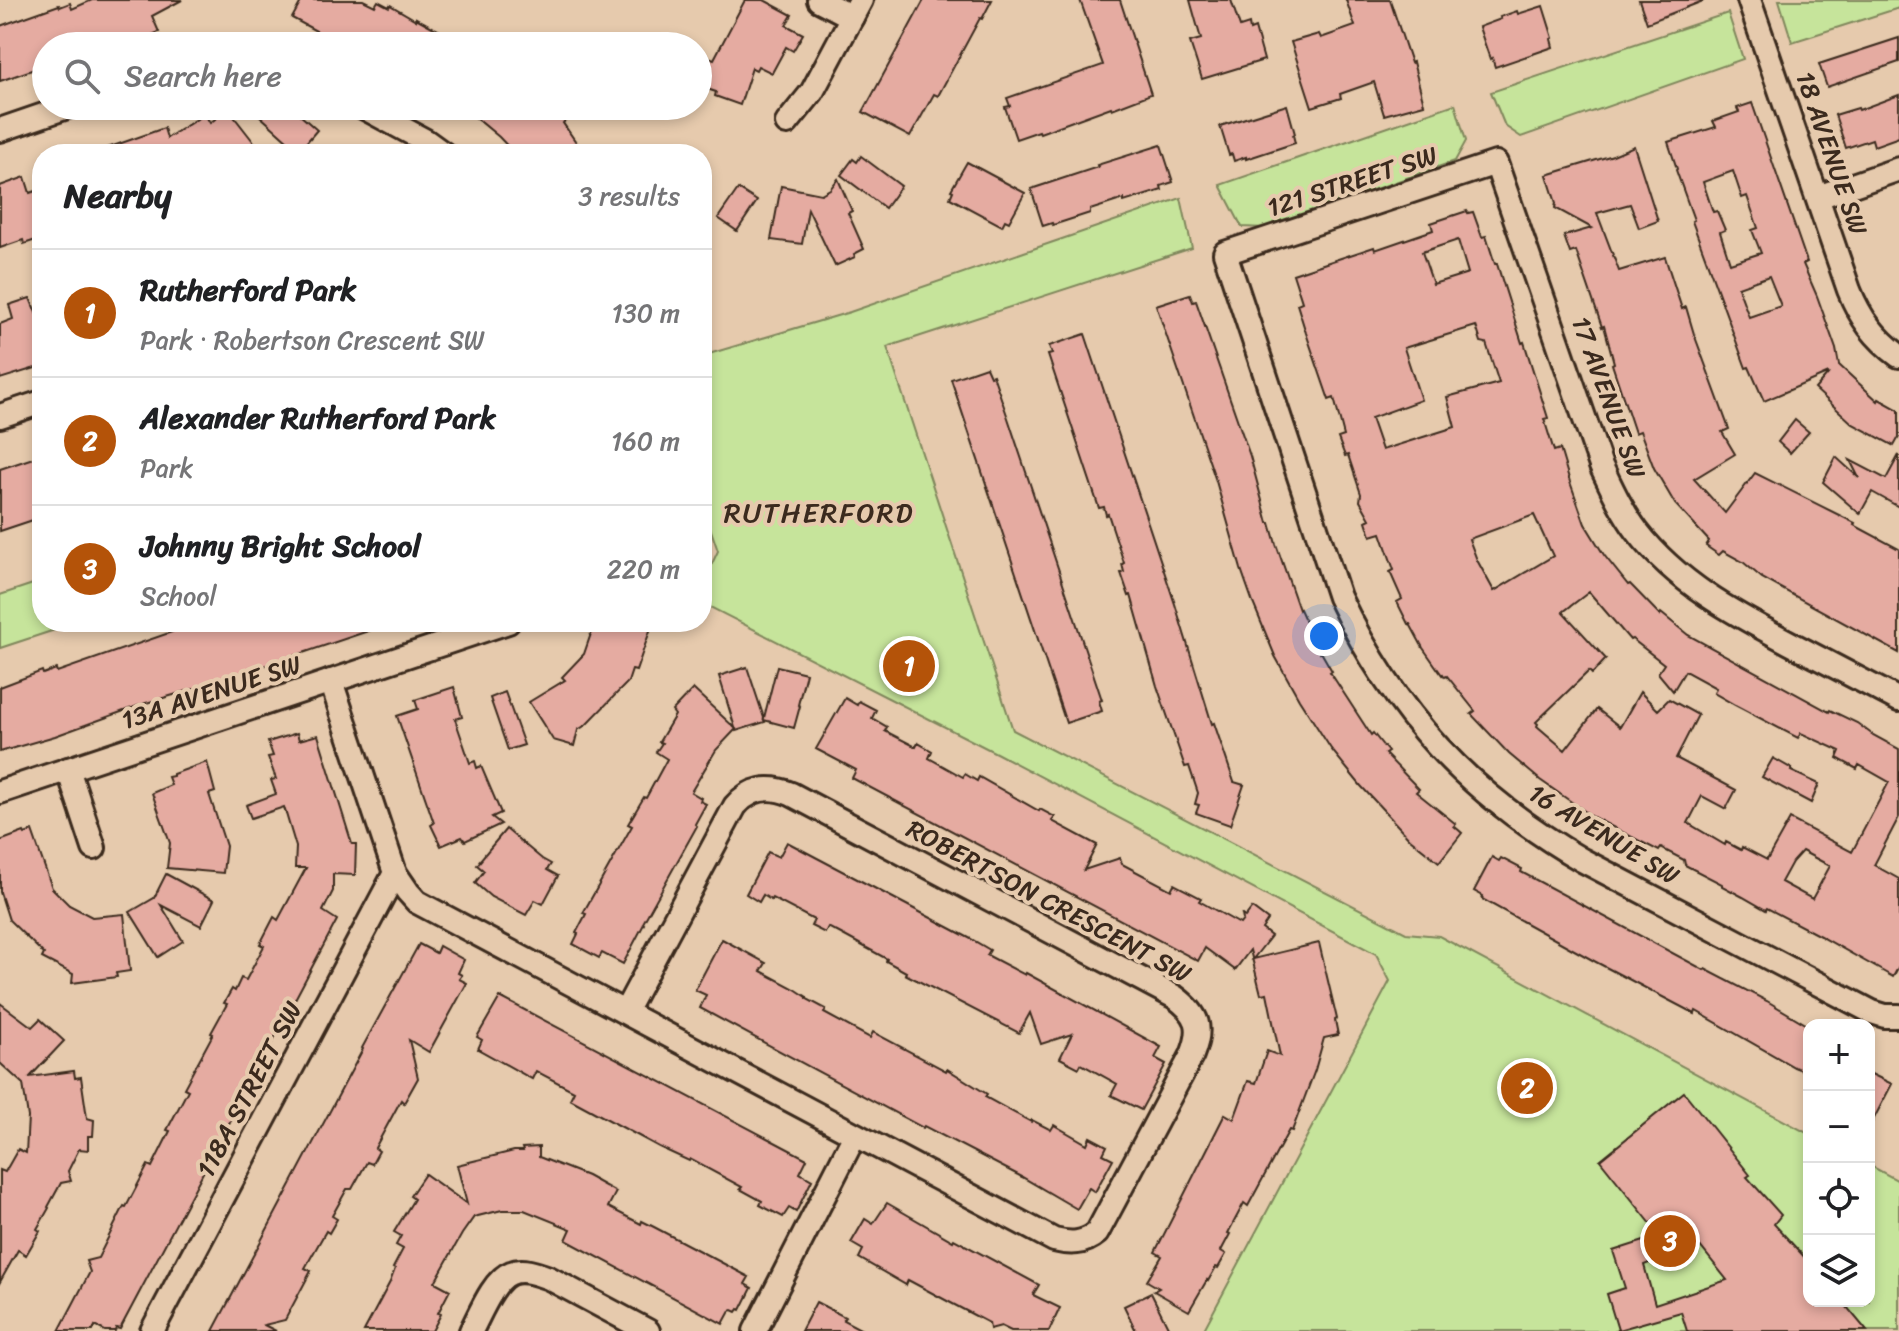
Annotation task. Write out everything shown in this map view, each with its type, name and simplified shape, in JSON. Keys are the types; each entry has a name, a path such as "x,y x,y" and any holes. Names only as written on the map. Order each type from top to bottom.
{"street":[{"path":"787,123 812,92 856,9 819,0"},
{"name":"18 AVENUE SW","path":"1749,0 1856,308 1877,338 1899,356"},
{"path":"0,130 32,119"},
{"path":"387,120 430,144"},
{"name":"121 STREET SW","path":"1225,253 1496,163"},
{"name":"17 AVENUE SW","path":"1496,163 1601,466 1637,531 1674,570 1726,609 1899,700"},
{"path":"1818,197 1899,169"},
{"name":"16 AVENUE SW","path":"1225,253 1339,597 1374,664 1428,737 1476,784 1559,846 1872,1012 1899,1016"},
{"path":"0,416 32,405"},
{"name":"13A AVENUE SW","path":"0,792 478,632"},
{"name":"ROBERTSON CRESCENT SW","path":"331,681 395,873 417,902 1054,1240 1073,1243 1090,1238 1101,1226 1192,1055 1199,1030 1195,1015 1175,997 791,794 774,789 752,792 735,806 625,1012"},
{"path":"68,769 94,848"},
{"name":"118A STREET SW","path":"152,1331 395,873"},
{"path":"755,1331 855,1135"},
{"path":"471,1331 501,1280 521,1271 549,1278 648,1331"}],"green space":[{"path":"1779,0 1899,0 1899,8 1792,42"},
{"path":"1728,13 1743,59 1521,137 1505,126 1491,92"},
{"path":"1455,104 1466,141 1455,161 1265,228 1242,227 1220,185"},
{"path":"1181,198 1192,248 887,347 1013,730 1406,933 1439,936 1803,1131 1803,1307 1875,1307 1875,1168 1899,1181 1899,1331 1203,1331 1390,981 1376,954 998,754 712,608 712,564 718,551 712,533 712,353 850,312"},
{"path":"32,584 32,632 49,632 0,648 0,595"}],"building":[{"path":"92,0 182,0 152,16 159,32 32,32 32,70 0,81 0,26 59,5 70,3 72,9"},
{"path":"302,0 363,0 375,6 378,1 442,32 318,32 292,18"},
{"path":"745,0 764,0 792,15 786,25 803,34 793,51 786,47 772,73 758,66 756,70 752,68 740,105 715,96 716,92 712,91 714,59"},
{"path":"924,0 992,0 938,96 934,94 910,137 863,112"},
{"path":"1080,0 1120,0 1151,94 1016,139 1005,107 1010,106 1007,98 1103,65"},
{"path":"1190,0 1231,0 1240,27 1249,24 1250,30 1255,28 1264,60 1202,79 1190,42 1201,39"},
{"path":"1346,0 1390,0 1413,62 1424,104 1384,115 1374,82 1340,94 1341,98 1312,107 1291,42 1319,34 1321,38 1355,26"},
{"path":"1639,0 1703,0 1703,1 1647,23"},
{"path":"1543,6 1553,47 1495,67 1479,27 1517,11 1518,14"},
{"path":"1899,38 1899,62 1827,87 1819,64"},
{"path":"1899,95 1899,137 1874,146 1872,139 1846,148 1835,115"},
{"path":"1752,103 1839,365 1878,401 1899,410 1899,437 1894,446 1853,424 1815,389 1829,373 1764,401 1749,367 1746,368 1692,221 1668,142 1716,127 1713,121 1739,112 1737,108","holes":["1733,171 1742,198 1747,196 1758,228 1752,230 1761,253 1730,263 1720,232 1725,230 1717,211 1713,212 1703,182","1769,276 1781,306 1749,317 1738,287"]},
{"path":"1287,105 1295,143 1234,161 1232,154 1229,155 1220,126"},
{"path":"196,120 208,120 210,123 214,120 237,120 255,144 119,144 164,128 167,138"},
{"path":"265,120 306,120 317,130 305,144 291,144"},
{"path":"479,120 564,120 577,144 506,144"},
{"path":"1161,145 1173,182 1161,186 1162,190 1043,226 1031,189"},
{"path":"1634,146 1658,221 1639,228 1630,204 1597,213 1619,271 1665,257 1682,309 1686,307 1729,429 1722,432 1735,454 1694,479 1725,513 1755,473 1855,523 1899,549 1899,653 1762,578 1743,562 1723,551 1719,555 1706,546 1709,541 1675,504 1654,468 1640,431 1635,433 1612,364 1604,326 1576,251 1570,253 1564,236 1592,228 1555,208 1547,175"},
{"path":"861,156 901,186 885,208 841,175 853,159 857,162"},
{"path":"967,162 1025,193 1009,222 1005,220 1002,226 950,198 951,190"},
{"path":"25,177 32,192 32,241 24,244 23,240 0,248 0,186"},
{"path":"838,179 852,211 848,213 864,249 835,266 808,209 802,244 771,240 781,186 821,194"},
{"path":"738,189 757,201 737,231 718,218"},
{"path":"1467,211 1473,212 1497,264 1524,342 1548,418 1544,419 1554,451 1560,449 1585,524 1628,585 1660,615 1688,635 1829,712 1857,723 1899,749 1899,817 1874,865 1899,879 1899,966 1893,977 1722,886 1685,865 1684,860 1661,848 1659,851 1593,817 1540,780 1509,754 1471,714 1475,711 1447,676 1442,675 1408,624 1397,602 1402,599 1390,572 1394,570 1381,533 1371,536 1366,521 1370,519 1360,501 1361,494 1348,455 1345,456 1338,438 1344,436 1334,398 1329,400 1306,333 1297,304 1302,302 1293,274 1433,230 1431,223","holes":["1458,240 1468,273 1433,284 1422,252","1476,326 1481,342 1486,343 1499,383 1447,397 1455,427 1382,450 1371,418 1421,400 1404,348","1534,515 1553,556 1494,591 1469,539","1589,592 1630,640 1664,664 1658,673 1673,691 1685,671 1716,688 1714,693 1735,705 1798,738 1801,733 1840,751 1837,758 1857,769 1859,765 1889,782 1852,852 1790,819 1767,860 1742,847 1741,850 1726,842 1725,845 1688,823 1702,796 1726,809 1736,790 1676,758 1698,715 1669,699 1658,710 1640,692 1620,727 1597,709 1565,750 1536,722 1589,671 1592,674 1606,659 1563,612","1802,851 1830,866 1812,899 1781,882"]},
{"path":"1190,294 1193,302 1196,301 1250,456 1268,523 1299,610 1320,653 1371,735 1373,733 1388,752 1385,754 1419,789 1416,792 1456,824 1454,826 1462,833 1439,862 1410,839 1331,749 1275,656 1241,569 1216,481 1156,305"},
{"path":"30,298 32,303 32,369 0,379 0,324 13,319 9,305"},
{"path":"1085,334 1212,724 1234,782 1244,785 1230,825 1196,813 1198,793 1189,766 1185,767 1157,686 1131,595 1121,573 1124,572 1124,563 1108,514 1104,507 1099,508 1048,355 1052,354 1049,346"},
{"path":"986,367 990,376 993,375 1008,418 1102,700 1099,701 1102,711 1066,723 951,379"},
{"path":"1795,420 1809,432 1790,453 1778,442"},
{"path":"1899,455 1899,507 1872,492 1860,514 1823,482 1836,457 1859,478 1850,460 1886,479"},
{"path":"32,458 32,520 0,531 0,469"},
{"path":"172,632 365,632 0,752 0,687 42,671 43,674 56,669 57,672"},
{"path":"592,632 650,632 636,671 632,670 628,682 578,730 574,746 553,740 529,702 565,680 562,677 584,654"},
{"path":"777,666 806,673 794,728 764,720 736,731 719,676 747,667 764,718"},
{"path":"454,687 462,717 455,719 470,763 475,761 477,768 481,766 501,813 492,817 501,824 465,841 462,837 441,846 431,825 434,823 397,716 418,709 415,700"},
{"path":"693,689 736,729 716,750 691,792 706,804 623,964 602,953 599,958 573,944 576,933 586,914 583,913 632,826 628,824 667,759 656,752 675,715 672,711"},
{"path":"505,692 524,745 508,750 490,698"},
{"path":"845,698 876,710 872,718 887,727 885,731 916,747 918,743 932,751 929,758 963,777 965,774 977,781 979,777 1055,817 1052,821 1097,845 1084,870 1120,858 1122,864 1171,890 1174,884 1240,924 1242,915 1245,917 1252,908 1268,920 1262,929 1271,936 1253,959 1319,943 1338,1035 1324,1038 1292,1131 1289,1130 1248,1206 1244,1203 1221,1251 1226,1254 1189,1311 1154,1291 1159,1288 1147,1281 1162,1256 1155,1252 1225,1114 1234,1119 1248,1081 1256,1083 1267,1051 1280,1056 1267,993 1261,994 1250,950 1235,970 1205,948 1198,961 852,778 856,770 816,749"},
{"path":"297,733 299,740 318,735 352,844 356,844 355,875 333,874 333,891 323,911 337,920 120,1329 105,1331 95,1326 93,1331 59,1331 90,1272 86,1261 98,1258 148,1165 152,1167 188,1090 184,1088 227,1004 224,1003 241,978 246,980 264,946 260,944 274,917 278,920 306,868 295,868 296,847 284,807 251,818 246,805 276,794 271,780 276,779 268,757 273,756 268,742"},
{"path":"1773,758 1791,771 1819,784 1811,803 1762,777"},
{"path":"207,762 215,792 209,794 226,846 223,873 167,868 170,843 152,793 171,785 168,777 173,774"},
{"path":"506,829 551,864 547,870 558,876 543,904 535,900 526,915 491,897 475,883 484,871 477,865"},
{"path":"32,831 52,888 69,905 92,917 124,914 130,971 116,973 117,977 72,983 73,974 42,958 44,954 9,920 0,892 0,841"},
{"path":"787,842 971,939 990,950 987,955 1161,1047 1155,1058 1166,1064 1141,1110 1111,1095 1117,1084 1081,1064 1079,1068 1060,1058 1072,1034 1041,1044 1030,1013 1019,1033 905,974 887,959 828,927 825,933 811,926 814,920 772,898 763,895 759,902 746,894 768,852 779,857"},
{"path":"1492,857 1499,861 1501,858 1522,869 1521,872 1767,1001 1803,1022 1803,1071 1696,1011 1695,1014 1596,962 1482,899 1483,896 1474,891"},
{"path":"166,874 214,900 201,926 161,905 183,941 158,957 130,912 154,898"},
{"path":"722,939 766,963 761,971 826,1009 824,1013 870,1038 873,1032 947,1069 987,1094 985,1097 1031,1122 1051,1130 1054,1125 1087,1144 1090,1137 1107,1146 1103,1154 1113,1159 1095,1192 1089,1188 1077,1209 700,1008 706,995 695,990"},
{"path":"419,944 436,953 439,946 464,960 458,973 462,975 459,979 467,983 429,1052 409,1040 418,1078 404,1103 401,1100 375,1148 379,1151 372,1164 367,1162 332,1216 337,1219 329,1233 326,1231 305,1268 311,1271 285,1320 264,1325 276,1331 213,1331 362,1048"},
{"path":"500,997 807,1159 800,1173 812,1180 796,1212 789,1208 783,1217 760,1205 762,1201 740,1189 742,1187 570,1099 574,1091 536,1071 532,1079 478,1049 482,1040 477,1037"},
{"path":"0,1003 32,1027 40,1019 64,1041 30,1077 74,1071 75,1078 81,1077 87,1118 94,1120 93,1136 88,1136 88,1150 79,1149 68,1171 71,1181 61,1183 26,1255 18,1250 0,1282 0,1170 5,1172 18,1149 26,1153 28,1117 23,1084 0,1063"},
{"path":"1875,1076 1892,1084 1875,1117"},
{"path":"1684,1092 1750,1175 1747,1177 1781,1215 1774,1224 1803,1255 1803,1307 1847,1307 1867,1331 1687,1331 1681,1312 1618,1330 1607,1294 1625,1288 1613,1251 1647,1240 1654,1261 1644,1265 1655,1304 1727,1280 1699,1245 1694,1249 1678,1230 1664,1240 1600,1160"},
{"path":"539,1147 539,1157 587,1176 616,1192 608,1207 641,1224 642,1221 749,1277 745,1284 752,1288 741,1310 730,1311 723,1324 566,1240 571,1229 524,1210 502,1210 474,1217 462,1234 435,1282 450,1290 432,1331 364,1331 390,1282 403,1249 396,1245 401,1236 394,1232 414,1199 410,1196 425,1174 467,1204 457,1165 523,1151 522,1148"},
{"path":"887,1203 1039,1285 1033,1295 1060,1308 1049,1331 1011,1331 1001,1326 990,1329 989,1323 908,1280 906,1285 859,1258 863,1250 851,1243 865,1219 873,1224"},
{"path":"1151,1293 1170,1331 1136,1331 1124,1306"},
{"path":"816,1302 845,1317 843,1320 864,1331 801,1331"}],"place":[{"name":"Rutherford Park","path":"909,666"},
{"name":"Alexander Rutherford Park","path":"1527,1088"},
{"name":"Johnny Bright School","path":"1670,1241"}],"district":[{"name":"RUTHERFORD","path":"819,512"}]}
